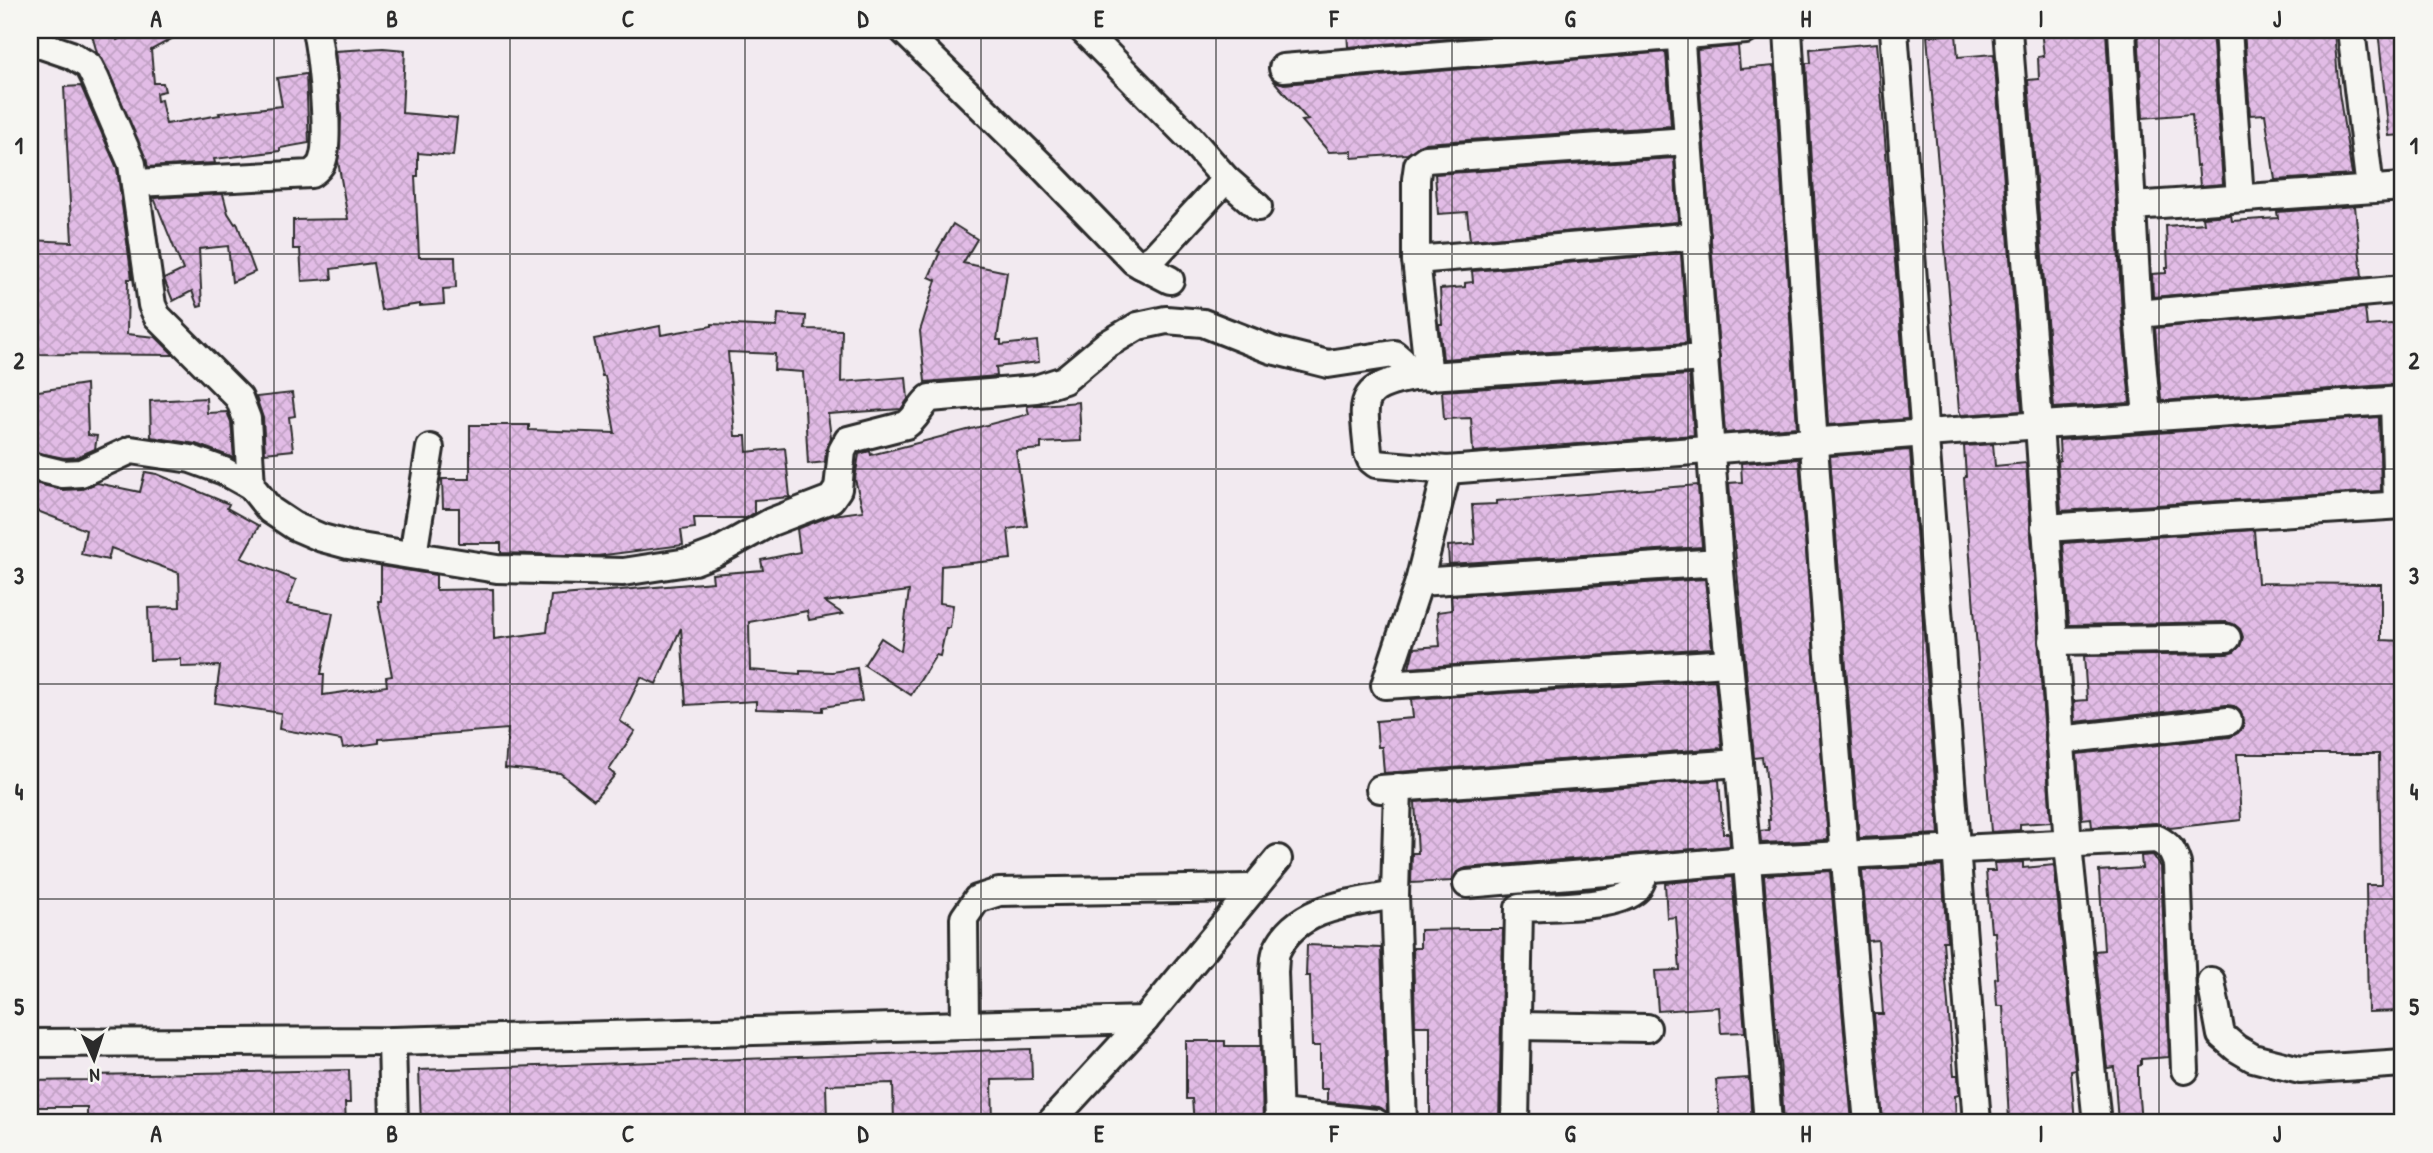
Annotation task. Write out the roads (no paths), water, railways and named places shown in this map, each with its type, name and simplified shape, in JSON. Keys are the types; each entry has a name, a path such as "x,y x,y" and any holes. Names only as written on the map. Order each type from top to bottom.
{"street":[{"path":"136,183 311,174 322,164 326,146 322,60 316,30"},
{"path":"903,30 1042,166 1134,261 1170,280"},
{"path":"1083,30 1226,178 1258,207"},
{"path":"1283,68 1680,32 1746,30"},
{"path":"1788,30 1812,442 1843,856 1868,1123"},
{"path":"1894,30 1977,1123"},
{"path":"2008,30 2068,845 2097,1123"},
{"path":"2122,30 2138,314 2147,417"},
{"path":"2228,30 2239,198"},
{"path":"2351,30 2370,189"},
{"path":"1680,32 1710,451 1768,1123"},
{"path":"30,41 71,55 89,66 132,164 152,305 157,316 239,398 247,419 251,486"},
{"path":"1404,380 1416,260 1418,165 1426,159 1688,141"},
{"path":"1141,265 1154,257 1226,178"},
{"path":"2133,206 2403,187"},
{"path":"1416,260 1696,236"},
{"path":"2138,314 2403,289"},
{"path":"30,466 62,474 81,473 131,450 191,459 224,471 251,486 270,510 293,526 348,545 497,569 583,572 648,569 694,561 715,553 771,522 831,499 838,489 843,444 848,440 906,425 914,420 930,398 1036,389 1064,380 1107,345 1138,326 1166,320 1203,323 1272,349 1328,364 1394,354 1402,360 1404,380"},
{"path":"1705,358 1404,380 1369,394 1366,400 1367,440 1371,460 1376,464 1447,470 2398,400 2400,505 2045,528"},
{"path":"413,555 430,448"},
{"path":"1447,470 1419,582 1385,685 1728,663"},
{"path":"1419,582 1719,562"},
{"path":"2053,642 2227,638"},
{"path":"2060,740 2228,720"},
{"path":"1404,1123 1389,788 1739,764"},
{"path":"1467,884 1746,860 2157,839 2167,844 2177,863 2185,1070"},
{"path":"1050,1123 1145,1020 1278,859"},
{"path":"1515,1123 1519,908 1588,904 1618,899 1637,889 1646,869"},
{"path":"965,1025 964,918 977,900 999,892 1252,888"},
{"path":"1376,1123 1279,1118 1274,971 1276,951 1287,935 1318,911 1395,895"},
{"path":"2211,981 2221,1035 2253,1058 2300,1070 2403,1063"},
{"path":"30,1043 392,1041 1145,1020"},
{"path":"1517,1026 1647,1028"},
{"path":"392,1041 394,1123"}]}
